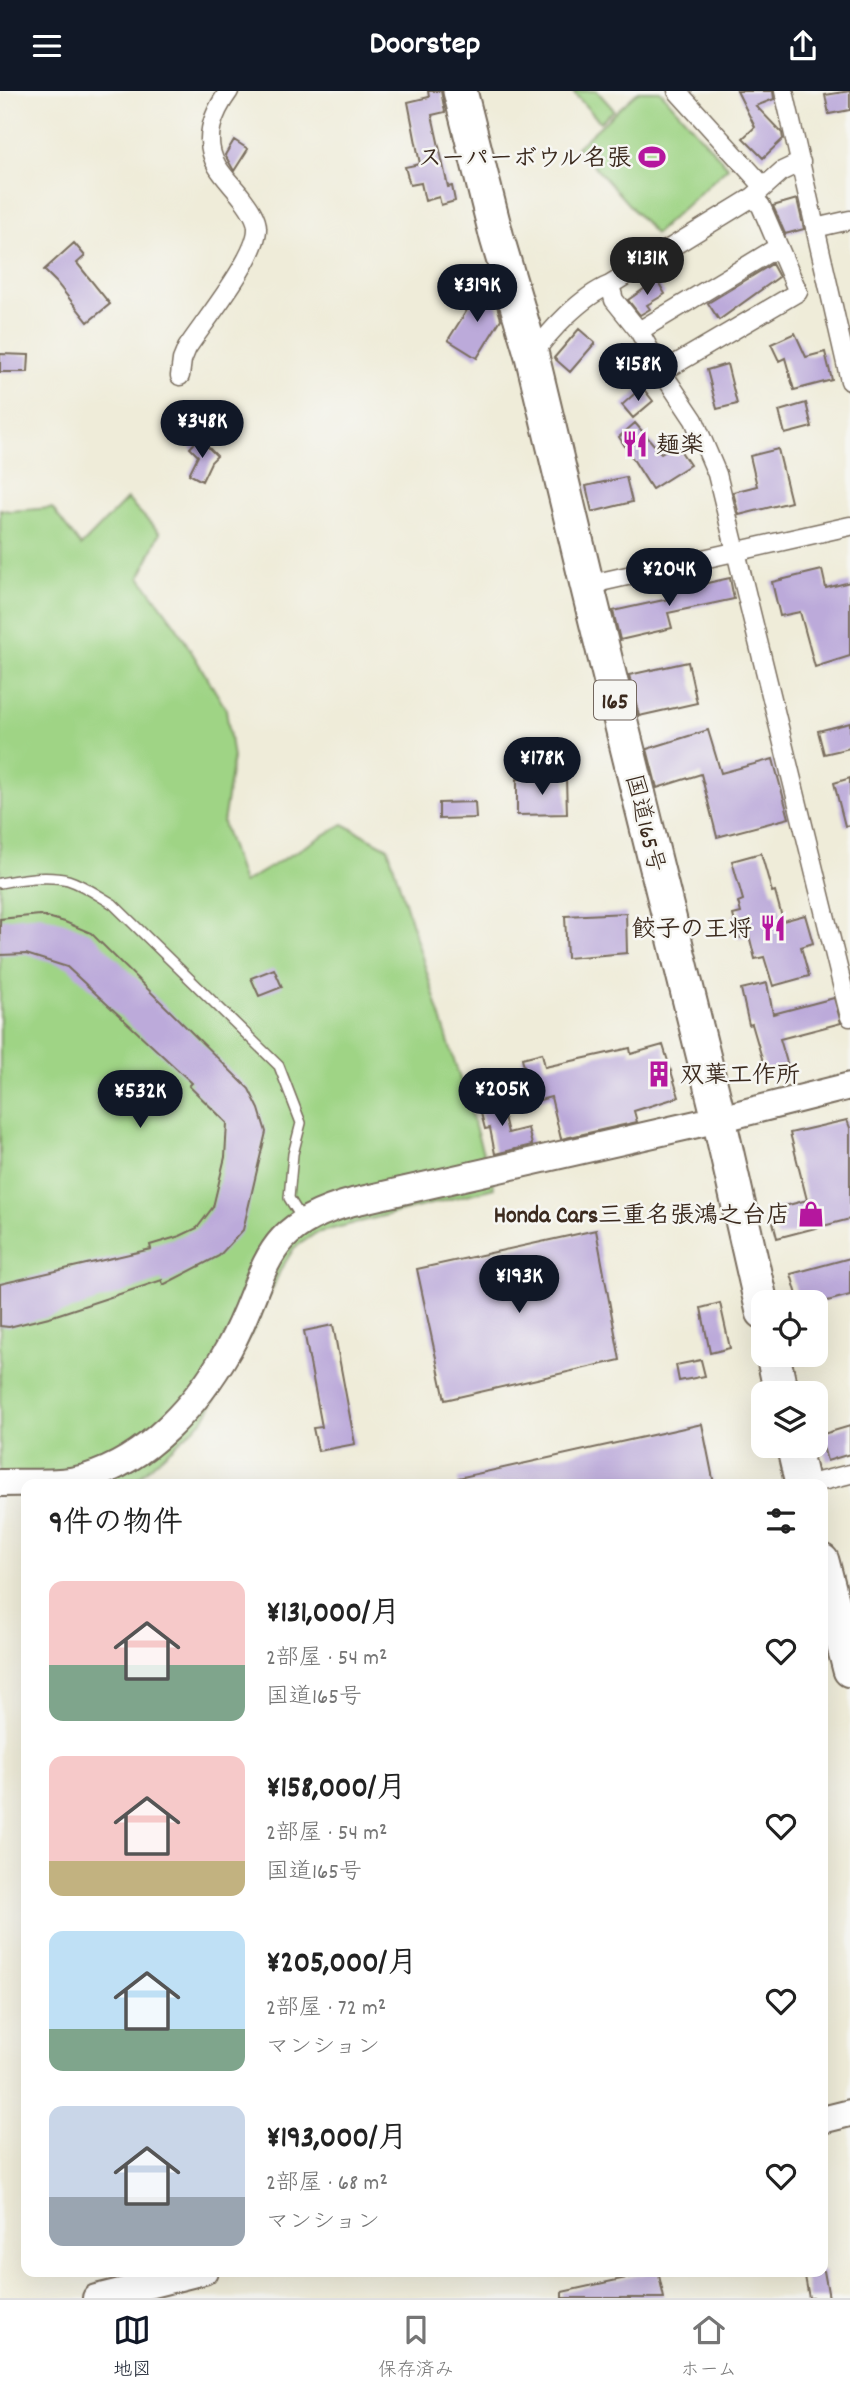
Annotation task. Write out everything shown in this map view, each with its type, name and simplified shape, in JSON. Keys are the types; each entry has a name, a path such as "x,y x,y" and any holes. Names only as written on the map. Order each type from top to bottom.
{"highway":[{"name":"国道165号","path":"460,91 497,238 532,356 719,1119 758,1290"},
{"path":"796,1458 801,1479"},
{"path":"828,1602 850,1670"}],"street":[{"path":"180,376 187,348 242,268 256,238 256,220 239,193 215,164 211,150 212,117 229,91"},
{"path":"662,372 797,292 761,206 758,192 677,91"},
{"path":"784,91 850,381"},
{"path":"532,356 545,338 595,291 610,285 758,192 782,170 801,162"},
{"path":"815,228 850,220"},
{"path":"639,331 778,247"},
{"path":"610,285 614,300 639,331 694,420 717,474 850,1017"},
{"path":"587,585 850,526"},
{"path":"83,1479 126,1462 172,1423 211,1376 229,1347 271,1252 303,1221 330,1208 353,1202 719,1119 850,1086"},
{"path":"828,1480 850,1474"},
{"path":"0,1483 21,1482"},
{"path":"828,2118 850,2113"},
{"path":"96,2298 180,2277"}],"lane":[{"path":"0,883 39,879 67,880 113,904 279,1066 301,1123 293,1154 289,1198 303,1221"}],"green space":[{"path":"572,91 597,91 614,110 600,122"},
{"name":"スーパーボウル名張","path":"639,91 660,91 728,167 655,234 577,147"},
{"path":"127,499 160,533 140,577 176,626 226,709 233,758 223,823 243,883 343,824 388,848 494,1188 316,1233 294,1248 280,1271 257,1323 204,1419 137,1479 21,1479 21,1492 0,1494 0,509 9,511 52,508 81,546"}],"building":[{"path":"428,91 441,91 445,112 432,115 448,187 452,186 455,201 441,205 439,197 425,201 421,183 410,185 405,167 420,164 408,102 429,97"},
{"path":"737,91 773,91 774,99 756,106 782,133 783,139 763,158 743,138 755,127"},
{"path":"850,91 850,110 829,114 825,95"},
{"path":"234,140 248,149 234,171 225,155"},
{"path":"797,199 804,229 785,234 773,206"},
{"path":"74,243 85,256 77,263 110,304 88,322 44,270"},
{"path":"772,264 779,277 719,320 708,303"},
{"path":"657,280 665,294 647,305 650,309 640,315 628,300"},
{"path":"481,288 494,296 501,319 477,358 448,340"},
{"path":"579,329 595,343 570,372 554,358"},
{"path":"795,333 806,357 825,352 832,380 794,390 785,358 779,361 771,344"},
{"path":"0,354 29,355 28,372 0,372"},
{"path":"727,364 737,404 717,409 707,370"},
{"path":"642,387 653,401 633,418 622,405"},
{"path":"806,403 812,427 785,434 779,411"},
{"path":"635,423 661,453 676,444 690,465 652,489 619,437"},
{"path":"199,438 217,456 202,481 189,474 198,456 190,448"},
{"path":"778,449 791,502 739,515 733,492 757,486 750,456"},
{"path":"626,477 632,502 592,512 586,486"},
{"path":"822,570 826,588 850,582 850,656 815,667 800,612 780,616 772,582"},
{"path":"730,578 734,599 668,613 672,628 620,640 613,611 673,598 671,591"},
{"path":"688,662 697,703 639,716 629,675"},
{"path":"850,723 850,748 824,754 818,731"},
{"path":"708,730 721,773 773,759 789,818 717,837 701,774 657,788 647,749"},
{"path":"566,778 567,814 517,815 517,779"},
{"path":"850,778 850,825 845,826 834,783"},
{"path":"475,802 476,818 439,819 439,803"},
{"path":"761,853 783,921 805,915 813,943 801,947 809,976 773,986 764,957 755,959 749,935 739,938 733,915 741,913 738,902 743,900 732,861"},
{"path":"626,913 627,953 567,958 565,916"},
{"path":"40,915 91,933 249,1089 266,1132 243,1230 219,1256 163,1285 162,1280 53,1316 9,1327 0,1326 0,1284 151,1249 150,1245 197,1228 213,1207 225,1157 227,1123 189,1086 192,1083 67,967 26,954 0,955 0,919"},
{"path":"274,969 282,987 259,996 251,978"},
{"path":"767,983 773,1014 834,998 841,1023 780,1039 788,1066 766,1072 752,1024 749,1025 741,989"},
{"path":"663,1045 679,1097 634,1111 637,1122 561,1139 551,1097 532,1102 522,1058 542,1053 545,1067 630,1048 631,1054"},
{"path":"499,1096 508,1133 528,1128 532,1145 495,1154 490,1128 485,1129 478,1101"},
{"path":"847,1120 850,1128 850,1219 777,1238 770,1210 807,1200 790,1133"},
{"path":"596,1230 620,1360 445,1400 417,1269"},
{"path":"850,1258 850,1295 828,1301 828,1290 796,1290 791,1274"},
{"path":"720,1303 730,1348 710,1353 701,1308"},
{"path":"333,1325 355,1444 318,1451 313,1428 322,1427 304,1331"},
{"path":"701,1360 705,1376 679,1381 676,1365"},
{"path":"702,1424 713,1479 458,1479"},
{"path":"850,1426 850,1454 827,1461 828,1433"},
{"path":"631,2277 659,2277 664,2298 562,2298 562,2292"},
{"path":"805,2277 825,2277 829,2298 809,2298"}],"place":[{"name":"スーパーボウル名張","path":"652,157"},
{"name":"麺楽","path":"635,444"},
{"name":"餃子の王将","path":"773,928"},
{"name":"双葉工作所","path":"659,1074"},
{"name":"Honda Cars三重名張鴻之台店","path":"811,1214"}]}
